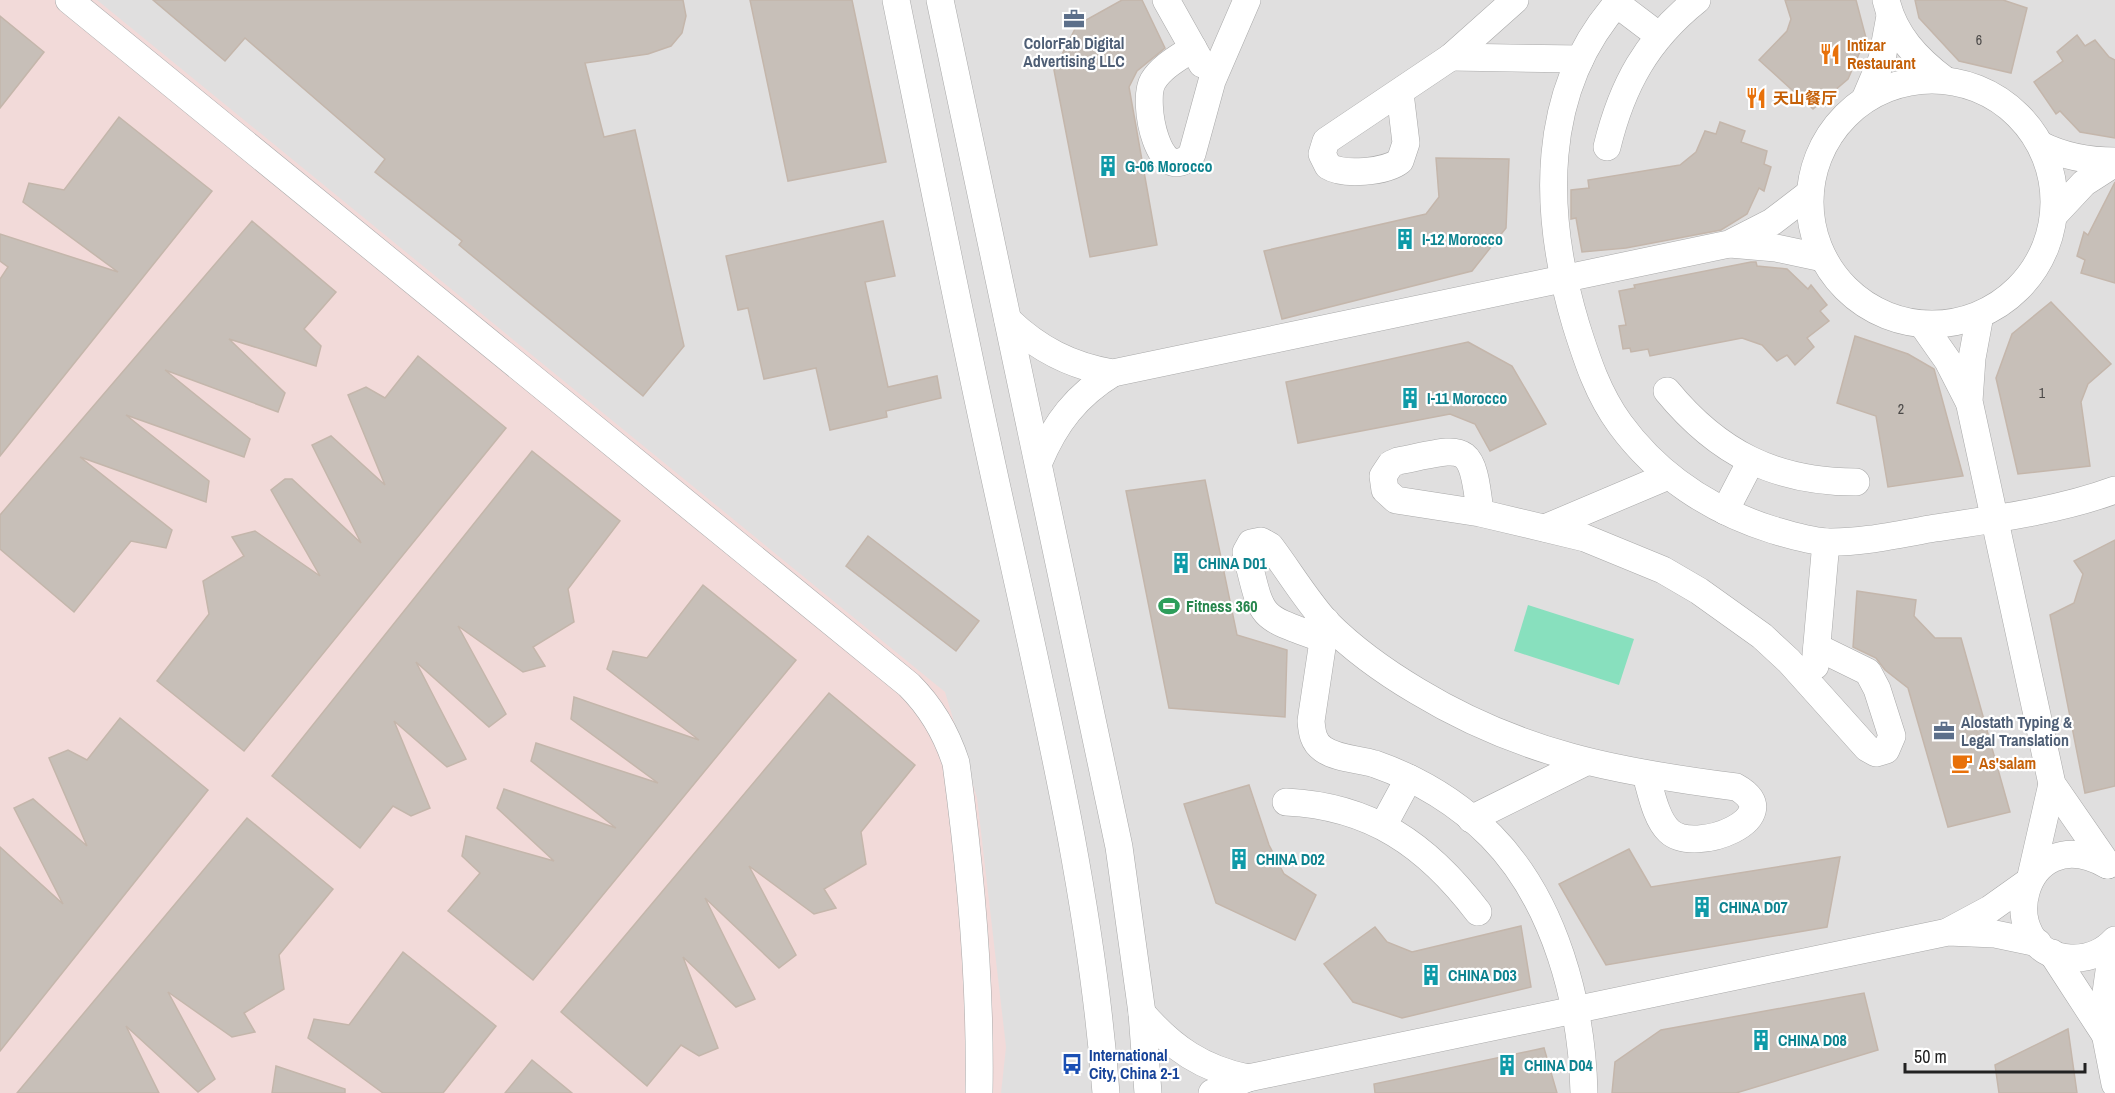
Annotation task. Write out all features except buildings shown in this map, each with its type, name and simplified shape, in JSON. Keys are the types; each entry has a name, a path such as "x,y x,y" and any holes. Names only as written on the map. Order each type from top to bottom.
{"street":[{"path":"69,0 549,390 694,512 909,685 925,702 949,741 958,779 978,979 979,1093"},
{"path":"896,0 991,460 1076,851 1096,988 1106,1093"},
{"path":"925,0 953,62"},
{"path":"940,0 1119,847 1142,1013 1148,1093"},
{"path":"1166,0 1212,81"},
{"path":"1193,48 1161,71 1150,87 1149,107 1159,148 1167,160 1181,162 1192,154 1212,81 1246,0"},
{"path":"1400,93 1451,57 1515,0"},
{"path":"1607,147 1613,123 1632,77 1658,34 1697,0"},
{"path":"1658,34 1619,2 1580,59 1564,106 1552,172 1554,213 1564,278 1588,363 1607,404 1634,441 1668,476 1725,511 1774,531 1826,542 1870,539 1994,519 2115,490"},
{"path":"1888,8 1912,52 1945,80"},
{"path":"1865,99 1882,59 1888,8"},
{"path":"1451,57 1580,59"},
{"path":"1917,80 1945,80 1978,88 2008,105 2027,123 2041,145 2053,179 2055,214 2049,242 2022,287 2002,303 1980,315 1942,325 1922,324 1893,318 1866,305 1842,285 1823,258 1810,216 1809,193 1814,169 1823,146 1848,112 1865,99 1890,87 1917,80"},
{"path":"2041,145 2059,154 2079,159 2115,162"},
{"path":"2055,214 2084,183 2115,162"},
{"path":"1039,462 1046,444 1068,410 1096,383 1113,373 1728,244 1772,222 1809,193"},
{"path":"1728,244 1776,248 1823,258"},
{"path":"1969,401 1972,358 1980,315"},
{"path":"1008,320 1038,346 1055,356 1113,373"},
{"path":"1922,324 1948,361 1969,401 2052,784 2087,839 2112,869"},
{"path":"1667,391 1705,431 1751,461 1802,477 1856,482"},
{"path":"1725,511 1751,461"},
{"path":"1545,528 1668,476"},
{"path":"1480,513 1545,528 1624,553 1699,591 1762,636 1867,748 1881,752 1890,746 1892,736 1873,680 1860,667 1817,647"},
{"path":"1813,688 1826,542"},
{"path":"1584,1093 1580,1042 1558,949 1535,897 1507,855 1471,819 1445,799 1409,778 1371,763 1332,753 1317,743 1312,735 1311,721 1324,630 1438,704 1510,739 1586,762 1646,775"},
{"path":"1471,819 1586,762"},
{"path":"1383,826 1409,778"},
{"path":"2052,784 2030,879 2023,898 2023,914 2028,929 2045,948 2105,1034"},
{"path":"1286,802 1327,806 1383,826 1437,865 1478,912"},
{"path":"1948,932 1990,909 2030,879 2044,864 2059,856 2076,854 2093,857 2112,869"},
{"path":"1212,1093 1248,1078 1948,932 1995,934 2045,948 2065,957 2091,956 2114,941"},
{"path":"2114,941 2105,999 2105,1034 2115,1084"},
{"path":"1142,1013 1171,1044 1189,1056 1227,1074 1248,1078"}],"shaded area":[{"path":"0,0 2115,0 2115,1093 0,1093"},
{"path":"0,0 97,0 945,692 977,798 1006,1047 1001,1093 0,1093"}],"green space":[{"path":"1528,605 1634,639 1619,685 1514,651"}],"place":[{"name":"ColorFab Digital Advertising LLC","path":"1074,19"},
{"name":"Intizar Restaurant","path":"1830,54"},
{"name":"天山餐厅","path":"1756,98"},
{"name":"G-06 Morocco","path":"1108,166"},
{"name":"I-12 Morocco","path":"1405,239"},
{"name":"I-11 Morocco","path":"1410,398"},
{"name":"CHINA D01","path":"1181,563"},
{"name":"Fitness 360","path":"1169,606"},
{"name":"Alostath Typing & Legal Translation","path":"1944,731"},
{"name":"As'salam","path":"1962,763"},
{"name":"CHINA D02","path":"1239,859"},
{"name":"CHINA D07","path":"1702,907"},
{"name":"CHINA D03","path":"1431,975"},
{"name":"CHINA D08","path":"1761,1040"},
{"name":"International City, China 2-1","path":"1072,1064"},
{"name":"CHINA D04","path":"1507,1065"}]}
